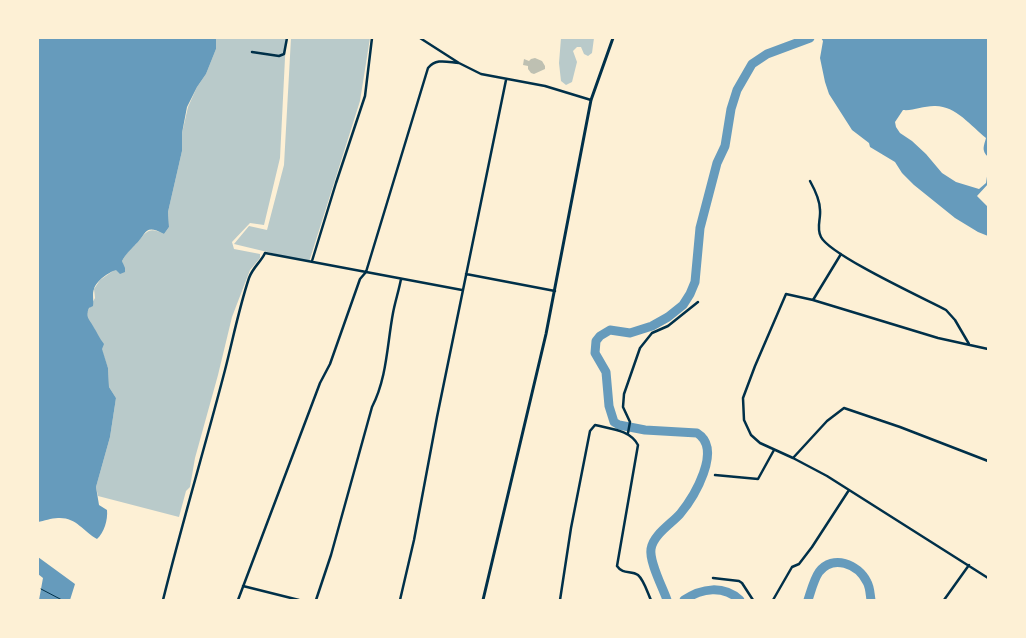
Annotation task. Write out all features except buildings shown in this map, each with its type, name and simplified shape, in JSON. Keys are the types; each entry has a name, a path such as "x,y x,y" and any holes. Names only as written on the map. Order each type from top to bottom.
{"street":[{"path":"252,52 278,56 284,54 287,38"},
{"path":"312,261 364,96 372,38"},
{"path":"420,38 459,63 481,74 545,86 592,100"},
{"path":"483,600 555,291 592,100 613,38"},
{"path":"238,600 320,383 330,364 360,279 366,272 428,68 432,62 436,61 459,63"},
{"path":"400,600 414,540 462,290 506,80"},
{"path":"810,181 817,195 820,210 818,226 825,242 841,254 946,310 955,320 969,344"},
{"path":"163,600 226,368 240,304 256,263 263,258 265,252 462,290"},
{"path":"813,300 841,254"},
{"path":"466,274 555,291"},
{"path":"316,600 331,555 372,407 380,389 393,314 402,279"},
{"path":"988,349 938,338 813,300 786,294 743,398 744,420 751,435 760,443 793,458 849,490 988,578"},
{"path":"628,432 630,422 623,406 624,394 640,348 648,337 668,326 698,302"},
{"path":"793,458 827,421 844,408 900,427 988,461"},
{"path":"560,600 571,528 590,430 596,425 628,432 638,445 617,566 622,571 633,573 640,577 652,600"},
{"path":"715,475 758,479 774,450"},
{"path":"773,600 792,567 799,564 849,490"},
{"path":"944,600 968,565"},
{"path":"713,578 742,583 752,600"},
{"path":"243,586 299,600"}],"path":[{"path":"41,589 62,600"}],"shaded area":[{"path":"216,38 286,38 280,158 264,225 250,223 232,242 234,249 260,254 260,258 250,270 232,317 195,458 190,487 186,491 179,517 98,496 96,487 110,437 116,398 109,387 108,368 94,328 88,321 86,314 95,298 94,289 100,280 123,264 122,261 128,252 146,232 152,230 164,234 169,227 168,212 182,151 182,133 188,107 197,87 206,74 216,49"},
{"path":"291,38 370,38 360,101 309,262 234,244 249,226 267,230 284,165"},
{"path":"561,38 594,38 592,53 588,56 584,54 581,47 577,47 573,51 577,62 572,82 566,85 561,81 559,63"}],"water":[{"path":"38,38 216,38 216,49 206,74 187,107 182,133 182,151 168,212 169,227 164,234 153,230 146,231 122,261 125,272 120,274 116,270 113,271 97,283 93,291 93,306 89,308 87,314 104,344 102,349 108,368 109,387 116,398 110,437 96,487 99,505 107,510 104,530 97,539 75,522 64,518 38,522"},
{"path":"821,38 988,38 988,157 984,150 986,138 962,117 949,109 934,106 903,110 895,122 900,133 926,154 942,173 956,182 979,189 986,183 988,170 988,184 977,196 988,207 988,236 955,218 914,185 902,173 895,162 870,147 869,143 852,130 829,94 820,58 823,41"},
{"path":"38,557 75,584 70,600 39,600 43,578 38,574"}],"waterway":[{"path":"667,600 654,568 651,554 652,544 659,534 680,514 692,496 704,473 707,450 704,440 697,433 645,430 619,425 614,422 609,406 606,372 595,353 596,341 610,330 630,333 652,326 668,317 683,305 695,282 700,228 717,163 725,146 731,109 737,90 752,64 767,54 810,38"},
{"path":"808,600 819,572 831,563 845,564 858,570 869,586 871,600"},
{"path":"684,600 698,593 712,590 727,592 740,600"}]}
